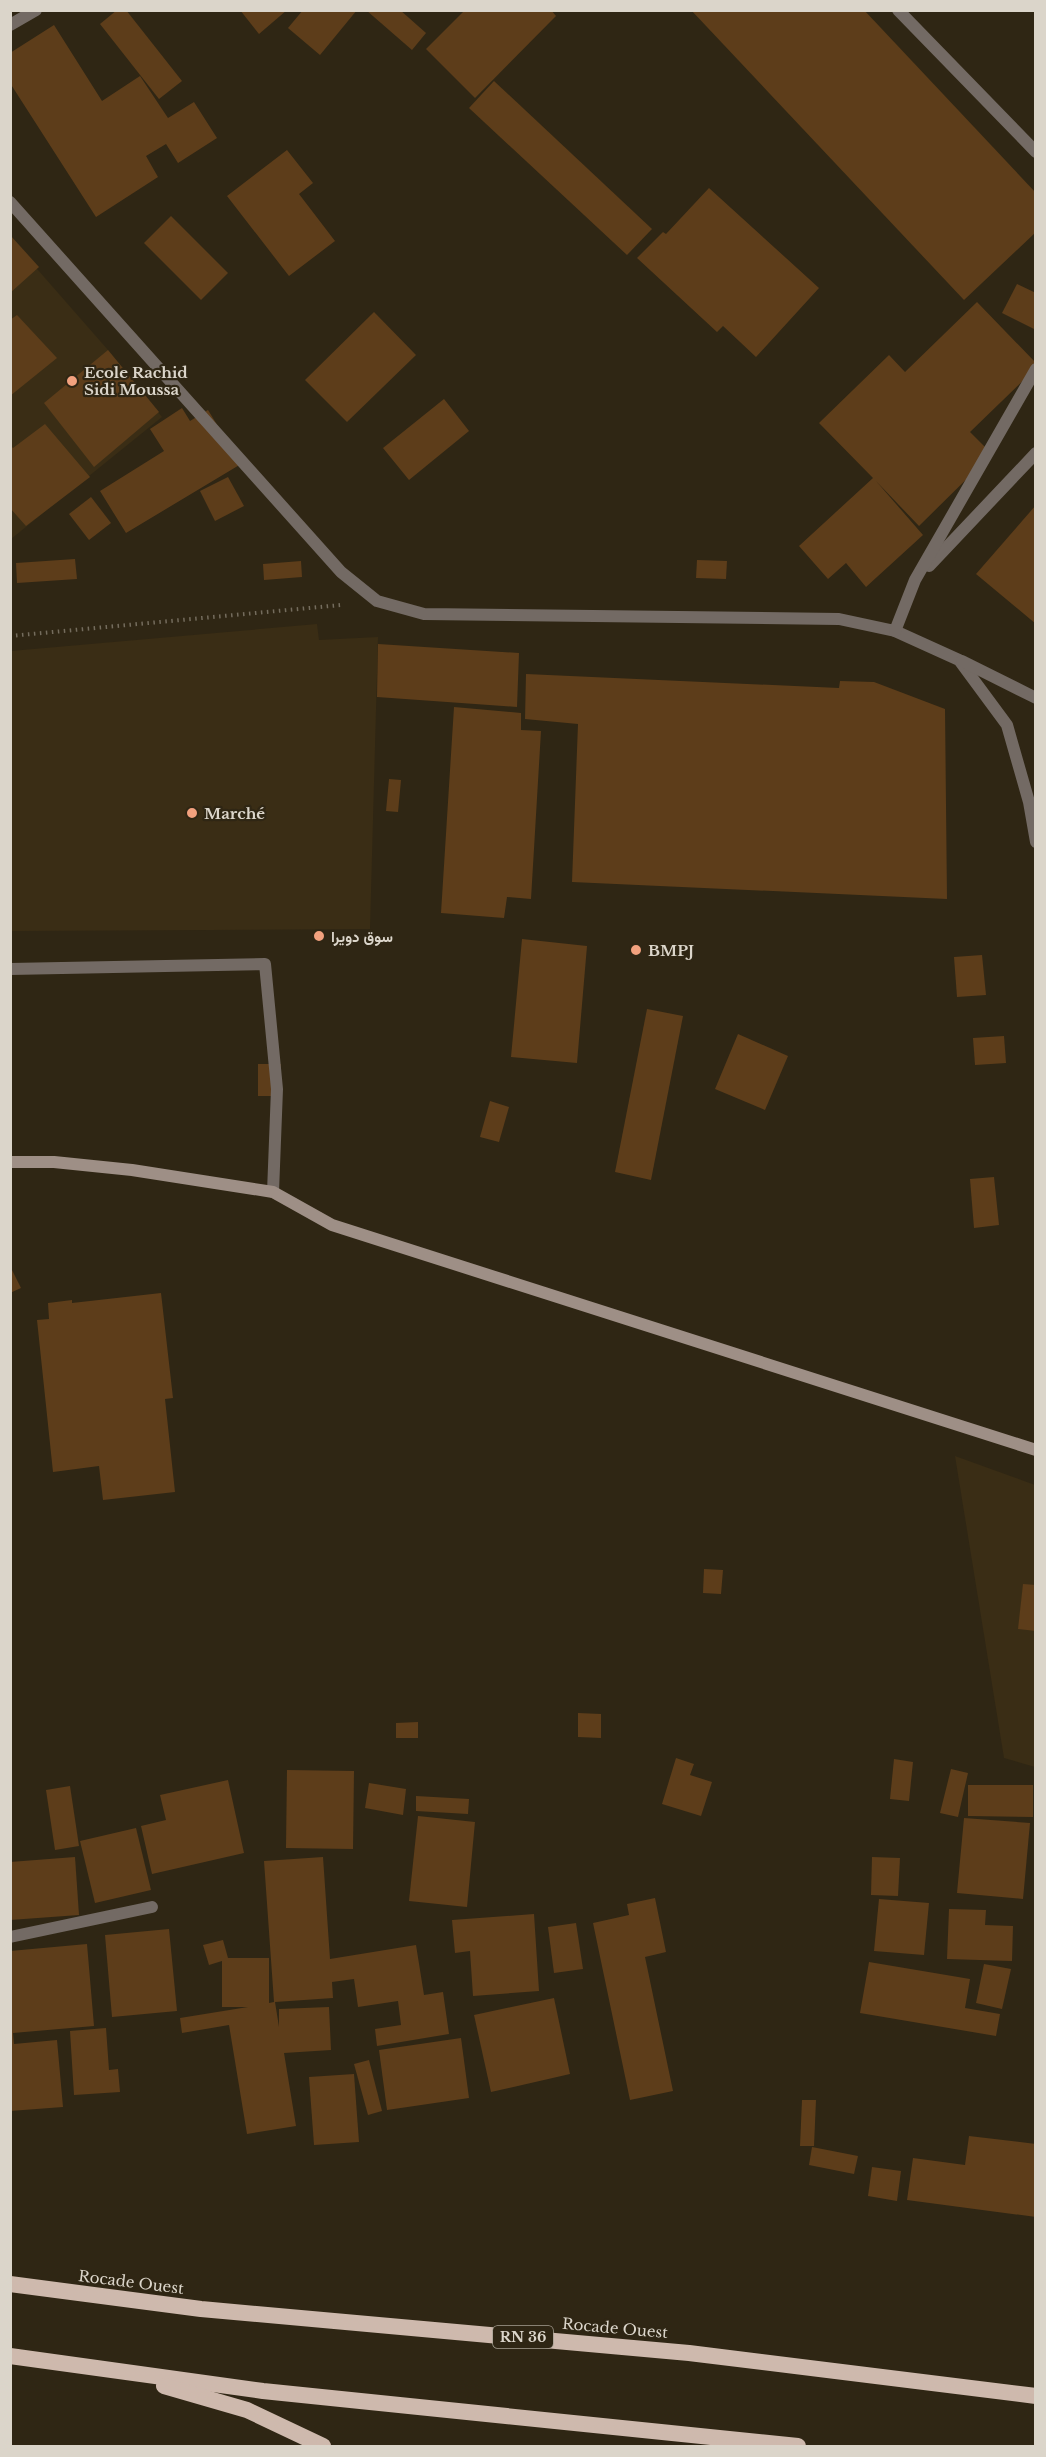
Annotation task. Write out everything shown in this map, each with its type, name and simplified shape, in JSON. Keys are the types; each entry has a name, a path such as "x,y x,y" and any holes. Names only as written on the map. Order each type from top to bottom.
{"highway":[{"name":"Rocade Ouest","path":"10,2284 201,2309 689,2353 1035,2396"},
{"path":"10,2356 264,2391 798,2446"},
{"path":"108,2369 247,2410 322,2446"}],"main road":[{"path":"10,1162 54,1162 132,1170 273,1192 332,1225 1035,1450"}],"street":[{"path":"10,25 36,10"},
{"path":"898,10 1035,152"},
{"path":"10,202 341,572 377,601 424,614 839,619 895,632 959,660 1035,698"},
{"path":"895,632 915,580 1035,369"},
{"path":"915,580 1035,453"},
{"path":"959,660 1007,725 1029,802 1035,842"},
{"path":"10,969 265,964 277,1089 273,1192"},
{"path":"10,1937 152,1907"}],"path":[{"path":"10,636 377,601"}],"shaded area":[{"name":"Ecole Rachid Sidi Moussa","path":"10,238 108,350 162,417 11,539"},
{"name":"Marché","path":"317,624 319,640 378,637 370,929 11,931 11,651"},
{"path":"955,1456 1035,1485 1035,1767 1004,1758"}],"building":[{"path":"117,10 126,10 182,81 159,99 100,24"},
{"path":"240,10 287,10 259,34"},
{"path":"303,10 357,10 320,55 288,28"},
{"path":"366,10 400,10 426,33 412,50"},
{"path":"465,10 551,10 556,16 475,98 426,49"},
{"path":"691,10 864,10 1036,193 1036,232 964,300"},
{"path":"54,25 102,101 140,76 168,118 194,102 217,138 178,163 166,144 146,156 158,177 96,217 10,83 10,53"},
{"path":"494,81 652,229 627,255 469,108"},
{"path":"287,150 313,183 299,194 335,241 289,276 227,196"},
{"path":"709,188 819,288 756,357 723,326 717,332 637,258 663,232 666,234"},
{"path":"171,216 228,273 201,300 144,243"},
{"path":"10,235 39,267 10,293"},
{"path":"1017,284 1036,293 1036,330 1002,313"},
{"path":"977,302 1036,363 1036,368 970,432 992,454 919,526 876,481 923,535 866,587 846,563 828,579 799,546 873,478 819,423 889,355 905,372"},
{"path":"374,312 416,355 347,422 305,380"},
{"path":"17,315 57,358 10,396 10,320"},
{"path":"108,350 159,412 94,467 44,403"},
{"path":"444,399 469,431 409,480 383,448"},
{"path":"182,408 190,421 208,410 241,464 126,533 100,491 164,451 150,429"},
{"path":"45,424 90,477 26,526 10,508 10,445 13,448"},
{"path":"228,477 244,506 215,521 200,491"},
{"path":"91,497 111,523 89,540 69,514"},
{"path":"1036,505 1036,624 976,574"},
{"path":"75,559 77,579 17,583 16,563"},
{"path":"697,560 727,561 726,579 696,578"},
{"path":"301,561 302,577 264,580 263,564"},
{"path":"378,644 519,653 517,707 377,697"},
{"path":"526,674 839,688 840,681 874,682 945,709 947,899 572,882 578,724 525,719"},
{"path":"454,707 521,713 521,730 541,731 531,899 507,897 504,918 441,913"},
{"path":"389,779 401,780 398,812 386,811"},
{"path":"522,939 587,946 577,1063 511,1057"},
{"path":"982,955 986,995 957,997 954,957"},
{"path":"647,1009 683,1016 651,1180 615,1172"},
{"path":"738,1034 788,1056 765,1110 715,1089"},
{"path":"1004,1036 1006,1063 975,1065 973,1038"},
{"path":"258,1064 281,1064 281,1096 258,1096"},
{"path":"490,1101 509,1107 499,1142 480,1137"},
{"path":"994,1177 999,1225 974,1228 970,1179"},
{"path":"10,1266 21,1288 10,1293"},
{"path":"161,1293 173,1398 165,1399 175,1492 103,1500 99,1466 53,1472 37,1320 49,1319 48,1303 72,1300 72,1303"},
{"path":"704,1569 723,1570 721,1594 703,1593"},
{"path":"1023,1584 1036,1585 1036,1631 1018,1629"},
{"path":"578,1713 601,1714 601,1738 578,1737"},
{"path":"418,1722 418,1738 396,1738 396,1723"},
{"path":"676,1758 694,1764 690,1775 712,1782 701,1816 662,1804"},
{"path":"894,1759 913,1762 909,1801 890,1799"},
{"path":"951,1769 968,1773 958,1817 940,1813"},
{"path":"287,1770 354,1771 353,1849 286,1848"},
{"path":"228,1780 244,1853 152,1874 141,1826 166,1820 160,1795"},
{"path":"369,1783 406,1789 403,1815 365,1808"},
{"path":"968,1785 1033,1785 1033,1817 968,1816"},
{"path":"70,1786 79,1846 55,1850 46,1790"},
{"path":"416,1796 469,1799 468,1814 416,1811"},
{"path":"418,1816 475,1822 467,1907 409,1901"},
{"path":"964,1818 1030,1823 1023,1899 957,1893"},
{"path":"136,1828 151,1890 95,1903 80,1841"},
{"path":"75,1857 79,1915 10,1920 10,1862"},
{"path":"323,1857 330,1959 416,1945 424,1995 443,1992 449,2034 377,2046 375,2029 401,2025 398,2001 358,2007 354,1979 332,1982 333,1998 275,2002 279,2027 279,2009 329,2007 331,2050 284,2053 296,2126 247,2134 229,2025 182,2033 180,2018 248,2007 222,2007 222,1961 209,1965 203,1945 223,1940 228,1958 269,1958 269,2003 274,2002 264,1861"},
{"path":"872,1857 900,1858 898,1896 871,1895"},
{"path":"655,1898 666,1952 645,1957 673,2091 630,2100 593,1923 629,1915 627,1904"},
{"path":"879,1899 929,1903 924,1955 874,1951"},
{"path":"949,1909 986,1910 985,1925 1013,1926 1012,1961 947,1959"},
{"path":"534,1914 539,1991 473,1996 470,1951 455,1953 452,1920"},
{"path":"576,1923 583,1969 554,1973 548,1927"},
{"path":"169,1929 177,2011 112,2017 105,1935"},
{"path":"87,1944 94,2026 13,2033 14,2044 57,2040 63,2107 10,2111 10,1951"},
{"path":"869,1962 970,1979 965,2008 1000,2014 996,2036 860,2013"},
{"path":"984,1964 1011,1969 1002,2009 976,2003"},
{"path":"554,1998 570,2074 491,2092 474,2015"},
{"path":"106,2028 109,2070 118,2069 120,2092 74,2095 70,2031"},
{"path":"461,2038 469,2098 387,2110 379,2050"},
{"path":"369,2060 382,2111 368,2115 354,2064"},
{"path":"354,2074 359,2142 314,2145 309,2077"},
{"path":"802,2100 816,2100 814,2146 800,2146"},
{"path":"969,2136 1036,2144 1036,2217 907,2200 913,2158 965,2165"},
{"path":"812,2147 858,2156 854,2174 809,2165"},
{"path":"872,2167 901,2171 897,2201 868,2196"}],"place":[{"name":"Ecole Rachid Sidi Moussa","path":"72,381"},
{"name":"Marché","path":"192,813"},
{"name":"سوق دويرا","path":"319,936"},
{"name":"BMPJ","path":"636,950"}]}
